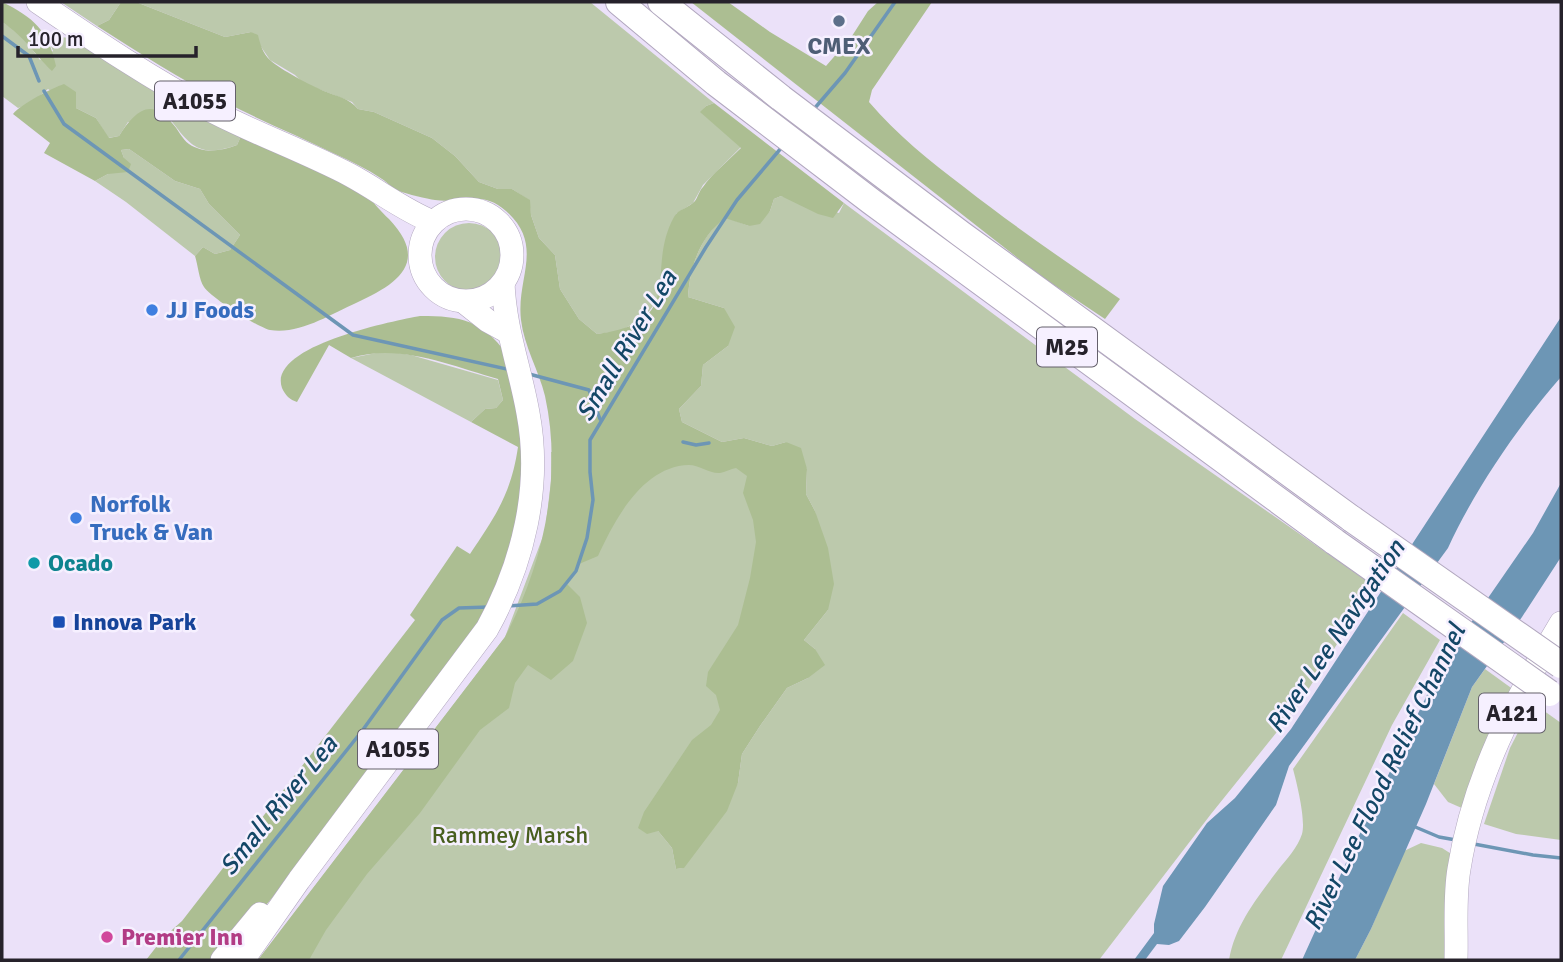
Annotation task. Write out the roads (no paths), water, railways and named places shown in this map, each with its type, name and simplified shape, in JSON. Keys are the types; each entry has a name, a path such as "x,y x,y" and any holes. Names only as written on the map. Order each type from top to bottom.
{"highway":[{"name":"M25","path":"619,2 764,120 1028,318 1335,542 1555,698"},
{"name":"M25","path":"661,2 781,98 1130,359 1561,665"}],"main road":[{"name":"A1055","path":"38,2 176,91 252,131 363,182 412,213 433,222"},
{"name":"A1055","path":"363,182 399,219 420,249"},
{"path":"458,209 477,211 496,220 508,236 512,253 510,268 503,283 488,296 464,302 452,300 432,287 421,268 420,249 426,231 433,222 458,209"},
{"name":"A1055","path":"243,960 299,880 468,656 498,607 518,559 532,493 533,445 523,387 508,332 503,283"},
{"path":"464,302 488,321 508,332"},
{"name":"A121","path":"1456,960 1458,872 1472,807 1502,730 1561,623"},
{"name":"A1055","path":"222,960 256,918 299,880"}],"water":[{"path":"1561,317 1561,377 1499,458 1471,503 1448,548 1289,766 1276,805 1205,907 1179,941 1169,945 1157,944 1145,960 1134,960 1154,933 1163,886 1207,823 1235,798 1291,729"},
{"path":"1561,483 1561,557 1472,687 1426,804 1355,960 1302,960 1441,666 1533,533"}],"waterway":[{"name":"Small River Lea","path":"814,109 845,73 895,2"},
{"path":"2,36 29,56 39,81"},
{"path":"44,91 64,124 353,335 511,370"},
{"name":"Small River Lea","path":"507,606 537,604 560,591 576,571 587,538 593,500 590,440 706,247 737,200 782,147"},
{"path":"529,374 589,390 600,419"},
{"path":"683,442 696,445 709,443"},
{"name":"Small River Lea","path":"179,960 362,731 442,620 459,608 489,607"},
{"path":"1413,826 1439,837 1456,840"},
{"path":"1474,844 1561,858"}],"place":[{"name":"CMEX","path":"839,21"},
{"name":"JJ Foods","path":"152,310"},
{"name":"Norfolk Truck & Van","path":"76,518"},
{"name":"Ocado","path":"34,563"},
{"name":"Innova Park","path":"59,622"},
{"name":"Premier Inn","path":"107,937"}],"water label":[{"name":"River Lee Navigation","path":"1335,636"},
{"name":"River Lee Flood Relief Channel","path":"1384,777"}],"park label":[{"name":"Rammey Marsh","path":"510,835"}]}
